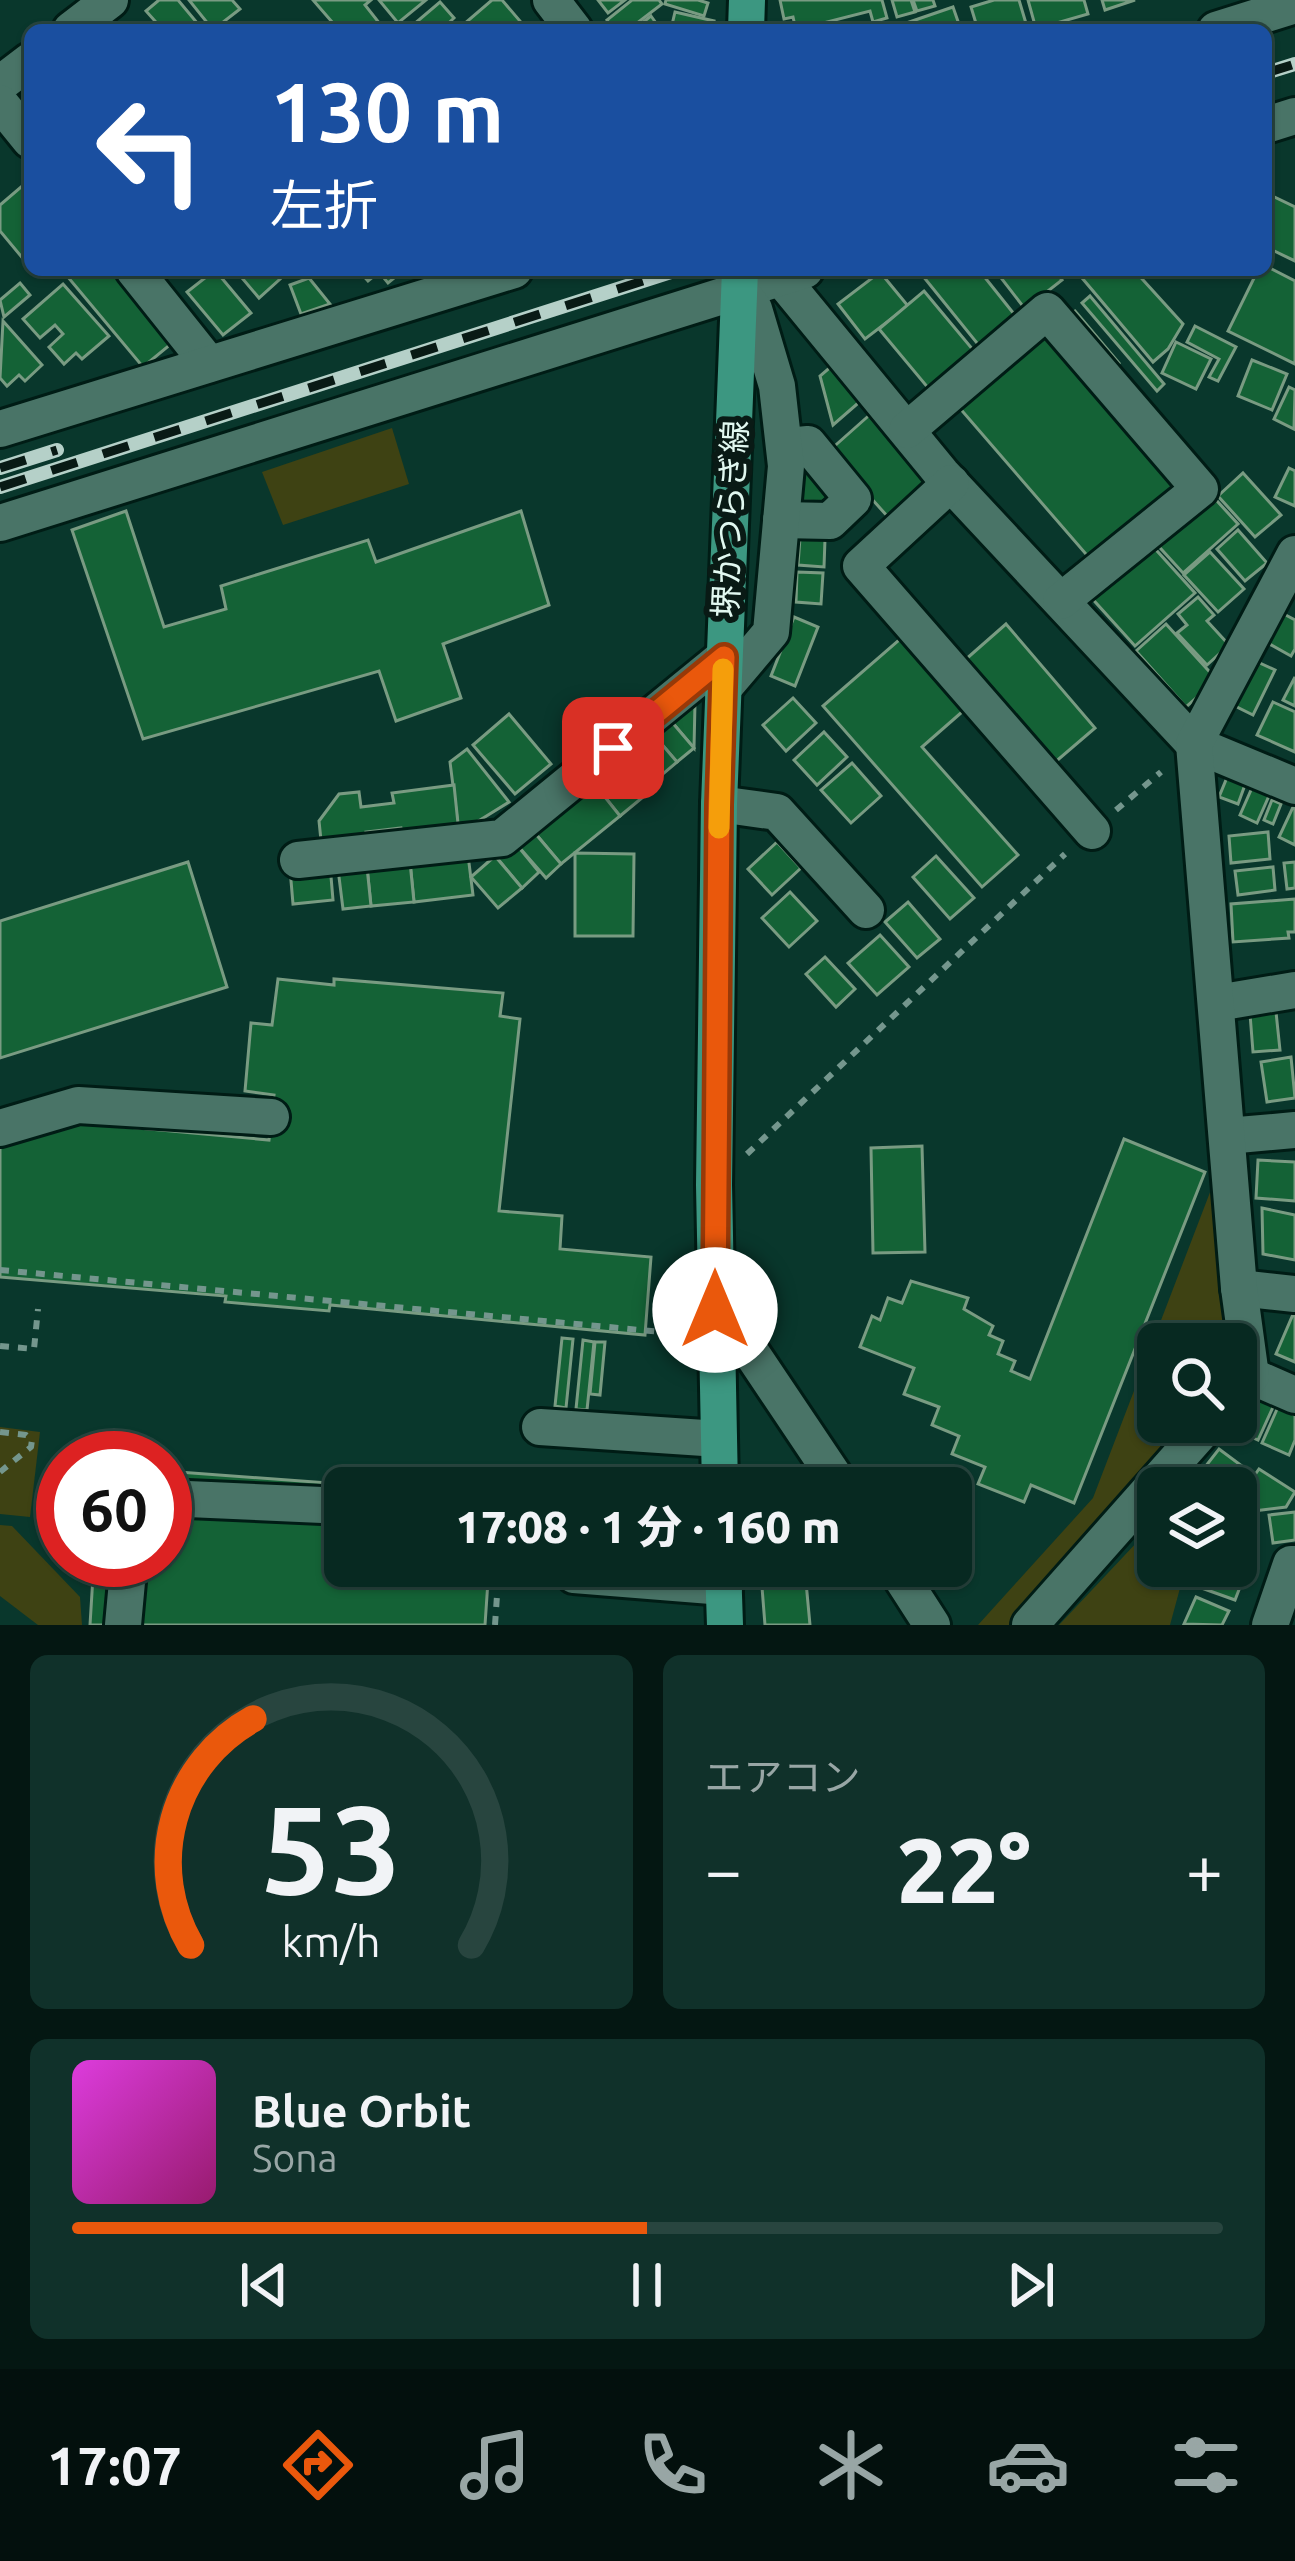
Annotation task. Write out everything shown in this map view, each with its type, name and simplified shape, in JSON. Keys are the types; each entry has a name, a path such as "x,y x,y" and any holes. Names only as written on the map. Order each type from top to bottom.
{"main road":[{"name":"堺かつらぎ線","path":"720,1467 705,1328 714,1185 719,805 740,280"},
{"path":"723,1587 725,1625"}],"street":[{"path":"79,24 110,0"},
{"path":"551,0 569,24"},
{"path":"1235,24 1295,5"},
{"path":"0,85 24,67"},
{"path":"0,103 24,133"},
{"path":"139,276 209,364"},
{"path":"0,429 495,276"},
{"path":"0,523 740,280 775,276"},
{"path":"794,276 951,483 1194,744 1295,786"},
{"path":"298,860 502,838 723,674 771,632 787,446 777,386 754,309 740,280"},
{"path":"907,430 1047,311 1200,489 1061,601"},
{"path":"781,520 830,521 853,499 808,444 787,446"},
{"path":"951,483 861,566 1092,831"},
{"path":"1241,1323 1194,744 1295,554"},
{"path":"719,805 777,812 865,910"},
{"path":"1217,1003 1295,990"},
{"path":"0,1128 78,1105 271,1117"},
{"path":"1227,1136 1295,1130"},
{"path":"1239,1288 1295,1294"},
{"path":"705,1328 738,1334 828,1467"},
{"path":"1257,1387 1295,1395"},
{"path":"540,1427 719,1439"},
{"path":"1030,1625 1191,1443"},
{"path":"192,1502 285,1516 324,1510"},
{"path":"1270,1625 1291,1564 1295,1564"},
{"path":"123,1625 126,1587"},
{"path":"908,1587 932,1625"}],"path":[{"path":"714,1185 1092,831 1194,744"},
{"path":"0,1270 705,1328"},
{"path":"0,1346 34,1349 38,1309"},
{"path":"0,1432 32,1440 31,1447 0,1472"},
{"path":"495,1625 498,1587"}],"green space":[{"path":"392,428 409,484 283,525 262,472"},
{"path":"1217,1174 1233,1323 1160,1323"},
{"path":"1137,1383 1137,1443 1171,1443 1150,1467 1137,1467 1137,1481 1009,1625 978,1625 1093,1498"},
{"path":"0,1427 36,1432 30,1517 0,1514"},
{"path":"0,1525 12,1526 36,1551 36,1587 70,1587 80,1597 82,1625 38,1625 0,1596"},
{"path":"1137,1542 1137,1587 1180,1587 1170,1625 1059,1625"}],"building":[{"path":"159,0 178,0 198,24 158,24 146,11"},
{"path":"189,0 232,0 240,9 221,24 208,24"},
{"path":"313,0 371,0 365,5 380,24 334,24"},
{"path":"379,0 426,0 398,23"},
{"path":"492,0 502,0 520,21 517,24 464,24"},
{"path":"598,0 625,0 608,13"},
{"path":"632,0 662,4 636,24 607,20"},
{"path":"666,0 708,3 704,16 665,4"},
{"path":"780,0 882,0 887,18 873,22 870,11 819,24 784,19"},
{"path":"892,0 911,0 915,12 897,17"},
{"path":"913,0 933,0 935,6 917,11"},
{"path":"994,0 1019,0 1026,24 976,24 971,7"},
{"path":"1028,0 1084,0 1088,14 1035,24"},
{"path":"1102,0 1135,0 1105,10"},
{"path":"440,2 454,18 448,24 414,24"},
{"path":"953,7 959,24 903,24"},
{"path":"675,12 714,21 713,24 672,24"},
{"path":"24,184 24,260 0,231 0,205"},
{"path":"1272,196 1295,207 1295,261 1272,250"},
{"path":"1272,269 1295,281 1295,364 1228,331 1255,276 1272,276"},
{"path":"67,276 125,276 171,344 143,367"},
{"path":"207,276 220,276 251,313 223,335 187,292"},
{"path":"240,276 283,276 259,298"},
{"path":"875,276 883,276 908,306 865,339 838,304"},
{"path":"923,276 984,276 1022,324 985,353"},
{"path":"1000,276 1059,276 1062,280 1025,309"},
{"path":"1080,276 1139,276 1183,324 1168,349 1153,362"},
{"path":"309,278 330,304 301,314 290,285"},
{"path":"20,283 30,295 4,317 0,300"},
{"path":"63,284 109,336 82,359 76,353 64,364 49,347 63,334 55,325 40,338 23,319"},
{"path":"924,291 974,351 929,389 879,329"},
{"path":"1090,296 1164,384 1157,391 1082,303"},
{"path":"1075,311 1119,363 1111,370 1066,318"},
{"path":"3,321 42,365 25,381 19,375 7,386 0,378"},
{"path":"1051,324 1192,487 1098,568 957,405"},
{"path":"1195,326 1236,347 1218,381 1209,377 1219,359 1187,342"},
{"path":"1176,342 1211,359 1196,389 1162,373"},
{"path":"1252,360 1287,374 1272,410 1238,396"},
{"path":"834,364 864,398 833,425 820,376"},
{"path":"1289,387 1295,390 1294,429 1274,419"},
{"path":"874,411 933,477 888,517 829,451"},
{"path":"799,455 829,487 829,502 798,501"},
{"path":"1289,468 1295,471 1295,506 1275,497"},
{"path":"1243,473 1281,515 1255,537 1218,496"},
{"path":"1207,490 1238,524 1183,573 1152,539"},
{"path":"126,511 164,627 226,609 221,586 368,540 376,562 521,511 549,605 443,644 461,698 396,721 379,671 143,739 72,530"},
{"path":"1238,530 1267,563 1245,581 1217,549"},
{"path":"800,538 825,539 824,567 798,565"},
{"path":"1148,541 1195,593 1135,646 1088,594"},
{"path":"1210,552 1244,589 1218,612 1184,575"},
{"path":"797,572 823,573 821,604 796,602"},
{"path":"1198,597 1214,615 1207,621 1229,645 1207,665 1177,633 1187,625 1178,614"},
{"path":"1280,612 1295,620 1291,656 1264,641"},
{"path":"794,617 818,627 795,686 771,676"},
{"path":"1006,624 1095,728 1053,764 965,660"},
{"path":"1166,624 1217,680 1186,707 1136,651"},
{"path":"907,633 970,705 922,747 1018,855 982,887 823,706"},
{"path":"1251,659 1275,670 1253,715 1229,703"},
{"path":"1295,677 1295,706 1283,700"},
{"path":"793,698 816,723 786,751 763,725"},
{"path":"1273,702 1295,712 1295,752 1257,735"},
{"path":"695,703 694,748 665,714"},
{"path":"509,714 551,764 515,794 473,745"},
{"path":"665,714 694,748 677,762 648,728"},
{"path":"648,728 677,762 657,779 628,745"},
{"path":"824,732 847,757 817,785 794,760"},
{"path":"628,745 660,783 620,816 589,777"},
{"path":"467,749 509,802 459,833 450,762"},
{"path":"852,763 881,796 851,823 821,790"},
{"path":"1228,775 1246,782 1238,804 1219,797"},
{"path":"589,777 620,816 561,864 529,826"},
{"path":"1255,781 1272,789 1257,823 1240,815"},
{"path":"454,785 459,833 403,840 401,828 366,832 368,845 322,850 319,821 339,794 359,792 361,807 394,803 392,793"},
{"path":"1272,800 1281,804 1273,824 1264,820"},
{"path":"1295,805 1295,845 1279,837"},
{"path":"529,826 561,864 546,878 512,839"},
{"path":"1268,832 1270,859 1231,863 1229,836"},
{"path":"512,839 539,872 522,888 493,853"},
{"path":"777,842 801,868 772,895 748,869"},
{"path":"467,847 473,895 414,902 410,862"},
{"path":"575,853 634,854 633,936 575,936"},
{"path":"495,856 522,888 498,908 471,877"},
{"path":"936,856 974,898 950,919 913,877"},
{"path":"188,862 227,987 0,1058 0,921"},
{"path":"410,862 414,902 371,906 367,867"},
{"path":"1295,862 1295,888 1287,889 1284,863"},
{"path":"330,865 333,900 293,904 290,869"},
{"path":"367,867 371,906 343,909 338,869"},
{"path":"1273,867 1275,890 1238,895 1235,871"},
{"path":"790,892 817,921 789,947 762,918"},
{"path":"1295,899 1295,932 1288,932 1289,938 1233,942 1231,904"},
{"path":"908,902 940,939 917,958 885,922"},
{"path":"880,935 909,967 877,995 848,963"},
{"path":"825,957 855,989 836,1007 806,974"},
{"path":"278,979 503,993 500,1016 520,1019 499,1211 562,1216 560,1249 651,1257 645,1335 330,1305 329,1311 225,1302 226,1296 0,1277 0,1144 83,1123 269,1140 274,1095 245,1091 251,1023 272,1025"},
{"path":"1276,1012 1280,1050 1253,1052 1250,1014"},
{"path":"1291,1057 1295,1098 1267,1102 1261,1062"},
{"path":"1124,1139 1205,1172 1145,1323 1137,1323 1137,1344 1074,1503 1031,1485 1024,1502 978,1484 985,1467 952,1454 959,1436 932,1425 939,1407 904,1394 914,1368 860,1347 872,1316 880,1320 888,1298 902,1303 911,1281 968,1298 964,1309 993,1326 989,1335 1003,1341 998,1354 1015,1361 1011,1371 1030,1379"},
{"path":"922,1146 925,1252 873,1253 871,1148"},
{"path":"1258,1160 1295,1162 1295,1201 1256,1198"},
{"path":"1262,1208 1295,1215 1295,1260 1263,1254"},
{"path":"674,1267 684,1267 679,1323 669,1322"},
{"path":"1295,1312 1295,1362 1276,1354"},
{"path":"562,1338 573,1339 566,1408 555,1406"},
{"path":"583,1340 594,1342 587,1410 576,1409"},
{"path":"595,1342 605,1342 600,1395 590,1394"},
{"path":"1257,1397 1274,1405 1257,1440"},
{"path":"1278,1407 1295,1415 1295,1440 1289,1455 1262,1443"},
{"path":"1219,1449 1243,1467 1205,1467"},
{"path":"1257,1472 1295,1492 1286,1507 1257,1511"},
{"path":"192,1473 324,1483 324,1587 488,1587 485,1625 90,1625 92,1587 192,1587"},
{"path":"1295,1512 1295,1540 1273,1543 1269,1515"},
{"path":"762,1587 806,1587 810,1625 765,1625"},
{"path":"1199,1587 1240,1587 1235,1600"},
{"path":"1196,1597 1229,1611 1222,1625 1184,1624"}],"railway":[{"path":"1272,71 1295,64"},
{"path":"0,487 658,276"},
{"path":"0,468 57,450"}],"slow traffic":[{"path":"719,828 723,669"}],"route":[{"path":"613,748 724,657 715,1310"}]}
